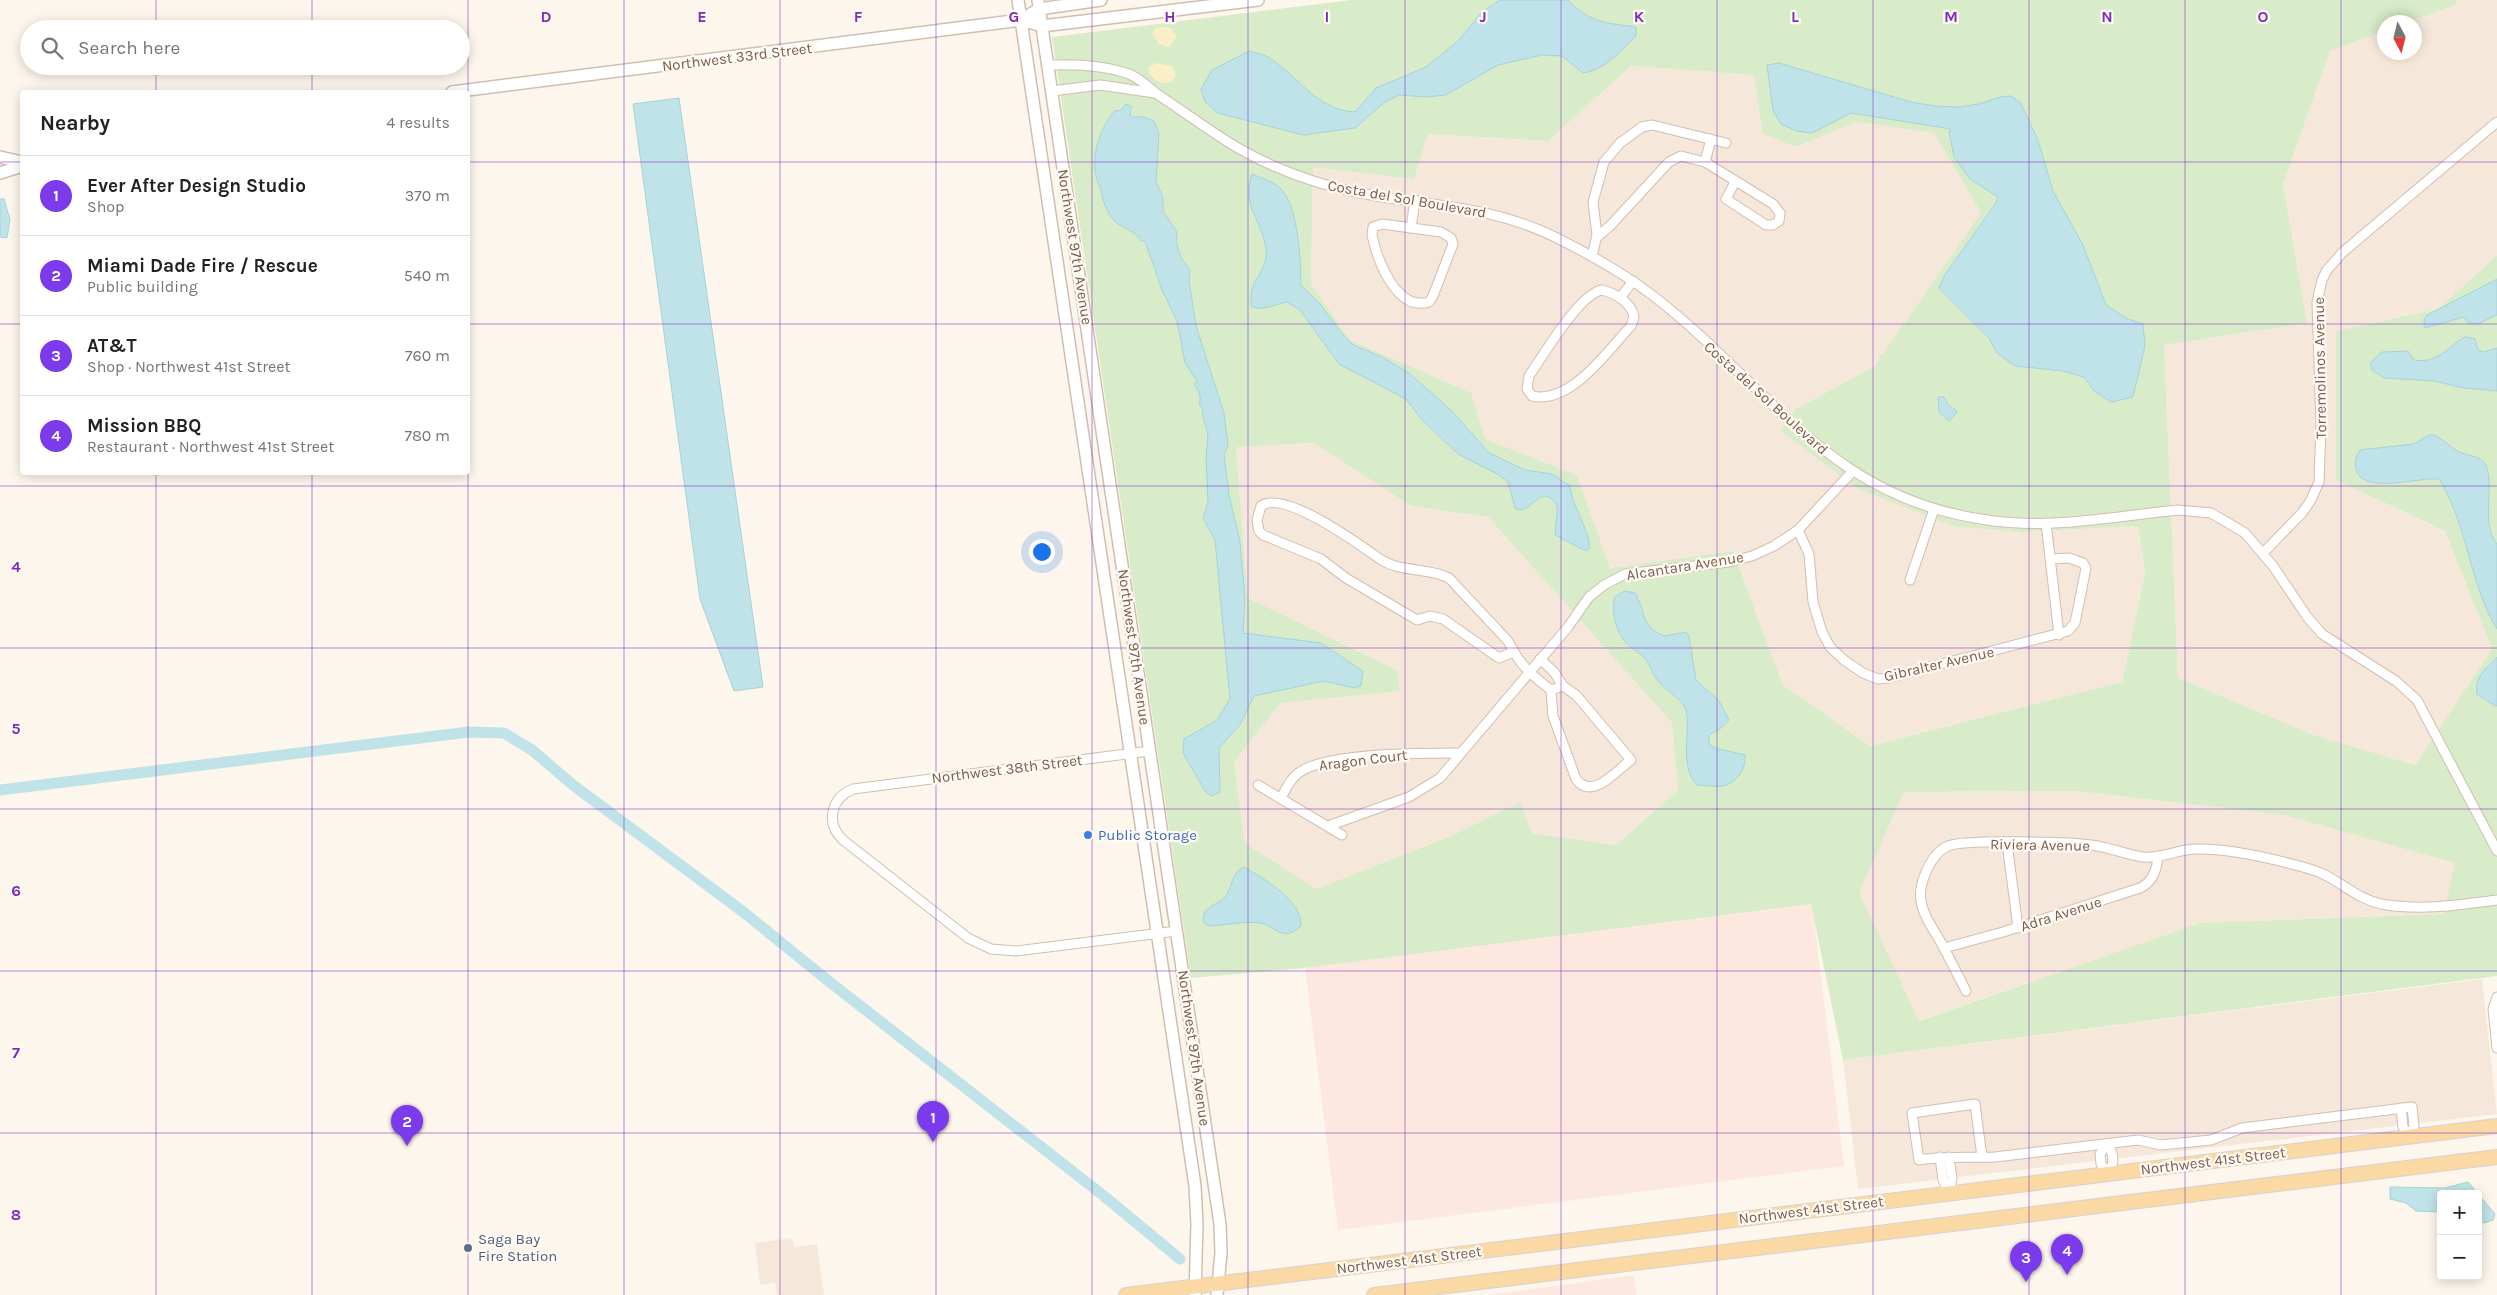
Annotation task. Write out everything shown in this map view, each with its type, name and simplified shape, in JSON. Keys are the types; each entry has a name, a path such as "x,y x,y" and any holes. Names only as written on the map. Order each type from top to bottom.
{"main road":[{"name":"Northwest 41st Street","path":"1126,1295 1218,1289 1949,1193 2497,1126"},
{"name":"Northwest 41st Street","path":"1374,1295 2497,1157"}],"street":[{"name":"Northwest 97th Avenue","path":"1018,0 1196,1196 1195,1291"},
{"name":"Northwest 33rd Street","path":"1021,20 1038,4 1101,0"},
{"name":"Northwest 33rd Street","path":"468,90 1021,20 1042,26 1258,0"},
{"name":"Northwest 97th Avenue","path":"1038,4 1220,1224 1221,1253 1218,1289"},
{"name":"Costa del Sol Boulevard","path":"1048,65 1101,67 1141,80 1155,93 1234,146 1297,176 1347,190 1448,204 1511,219 1535,228 1592,256 1633,281 1670,310 1806,438 1852,472 1893,494 1934,509 1994,521 2046,523 2178,510 2202,511 2221,516 2245,533 2322,634 2396,681 2417,700 2497,851"},
{"name":"Costa del Sol Boulevard","path":"1052,91 1100,85 1155,93"},
{"name":"Torremolinos Avenue","path":"2262,553 2302,513 2311,500 2319,482 2321,425 2317,302 2322,280 2327,270 2350,245 2497,122"},
{"path":"1592,256 1597,237 1592,212 1594,196 1604,162 1620,143 1642,127 1652,125 1726,143"},
{"path":"1705,162 1711,139"},
{"path":"1597,237 1672,159 1684,156 1705,162 1777,207 1780,213 1779,221 1774,225 1766,225 1726,199 1735,182"},
{"path":"0,157 20,162"},
{"path":"0,173 20,167"},
{"path":"1411,228 1415,200"},
{"path":"1382,224 1411,228 1446,233 1453,241 1433,296 1429,302 1422,304 1407,300 1394,290 1372,235 1374,228 1382,224"},
{"path":"1620,298 1633,281"},
{"path":"1602,290 1620,298 1632,310 1633,322 1572,387 1544,398 1532,396 1529,393 1527,381 1529,376 1585,298 1593,292 1602,290"},
{"path":"1063,299 1082,296"},
{"name":"Alcantara Avenue","path":"1328,826 1417,792 1440,778 1540,659 1589,597 1604,585 1619,577 1640,571 1740,560 1774,546 1798,530 1852,472"},
{"path":"1514,652 1499,658 1443,619 1430,616 1417,620 1346,578 1321,559 1268,538 1259,530 1257,525 1261,506 1270,503 1311,514 1388,564 1438,573 1450,578 1508,640 1528,673 1551,690 1553,716 1576,778 1580,784 1591,788 1600,784 1631,760 1576,695 1563,686 1554,672 1540,659"},
{"path":"1910,580 1934,509"},
{"path":"2046,523 2052,560 2059,635 2068,631 2075,623 2086,568 2084,563 2078,560 2069,558 2052,560"},
{"name":"Gibralter Avenue","path":"1798,530 1809,554 1813,602 1826,639 1839,656 1874,677 1888,678 2059,635"},
{"path":"1106,593 1126,590"},
{"path":"1551,690 1563,686"},
{"name":"Northwest 38th Street","path":"1150,751 864,787 848,791 837,801 832,815 837,834 976,943 998,950 1016,950 1177,931"},
{"name":"Aragon Court","path":"1281,798 1297,774 1305,768 1320,764 1369,756 1461,752"},
{"path":"1258,785 1342,835"},
{"path":"2007,843 2018,928"},
{"name":"Riviera Avenue","path":"1944,948 1924,912 1920,896 1931,864 1939,851 1950,845 2079,843 2142,857 2202,849 2266,858 2321,874 2366,900 2395,906 2427,908 2497,900"},
{"name":"Adra Avenue","path":"1944,948 2018,928 2144,886 2154,875 2158,856"},
{"path":"1944,948 1966,991"},
{"path":"2497,997 2495,1007 2497,1048"},
{"path":"1982,1157 1975,1104 1912,1113 1919,1160 1945,1157 1982,1157 2143,1140 2168,1145 2211,1140 2242,1128 2412,1107 2414,1126 2410,1137"},
{"path":"2401,1108 2403,1127 2410,1137"},
{"path":"2107,1144 2113,1152 2114,1163 2109,1174 2101,1164 2100,1154 2107,1144"},
{"path":"1945,1157 1952,1178 1949,1193"}],"shaded area":[{"path":"2456,0 2497,0 2497,255 2438,309 2336,331 2336,480 2445,531 2492,649 2415,765 2314,735 2178,678 2164,345 2307,323 2283,184 2330,51 2377,34 2377,60 2422,60 2422,17 2456,5"},
{"path":"1631,66 1755,75 1763,134 1796,147 1856,122 1934,133 1981,213 1875,366 1796,409 1954,525 2022,532 2138,526 2145,573 2122,682 1870,746 1783,685 1733,551 1610,568 1577,475 1485,439 1470,393 1350,340 1311,284 1313,166 1414,179 1428,134 1548,141"},
{"path":"1314,443 1411,506 1488,517 1672,723 1678,790 1616,845 1532,833 1520,802 1451,836 1316,889 1245,843 1234,762 1281,703 1399,691 1397,670 1248,598 1236,447"},
{"path":"2076,791 2284,815 2455,863 2443,914 2200,923 1918,1021 1858,893 1904,792"},
{"path":"1812,904 1844,1166 1338,1230 1305,968"},
{"path":"2482,979 2497,1114 1858,1189 1843,1060"},
{"path":"792,1238 794,1247 817,1244 824,1295 777,1295 775,1283 760,1285 755,1243"},
{"path":"1627,1276 1634,1276 1637,1295 1490,1295"}],"green space":[{"path":"1352,0 2456,0 2456,5 2422,17 2422,15 2377,15 2377,34 2330,51 2283,184 2307,323 2164,345 2178,678 2314,735 2415,765 2492,649 2445,531 2336,480 2336,331 2438,309 2497,255 2497,976 1843,1060 1811,904 1305,968 1191,978 1052,37","holes":["1631,66 1754,75 1763,134 1796,147 1856,122 1934,133 1981,213 1883,354 1879,355 1880,359 1875,366 1796,409 1781,431 1858,489 1954,526 2022,532 2138,526 2145,573 2122,682 1870,746 1783,685 1733,551 1610,568 1577,475 1485,439 1471,393 1350,340 1311,284 1313,167 1414,179 1428,134 1548,141","1314,443 1411,506 1488,517 1672,723 1678,790 1616,845 1532,833 1520,802 1451,836 1316,889 1245,843 1234,762 1281,703 1400,691 1397,670 1248,598 1236,447","2076,791 2284,815 2455,863 2443,914 2200,923 1919,1021 1859,893 1904,792"]}],"sand":[{"path":"1167,27 1172,29 1177,37 1169,47 1159,44 1152,34 1156,28"},
{"path":"1157,63 1172,66 1176,75 1173,81 1163,83 1151,76 1149,67"}],"water":[{"path":"1500,0 1568,0 1591,18 1607,23 1636,27 1636,36 1606,64 1591,71 1583,73 1562,56 1542,55 1498,65 1446,95 1426,97 1399,95 1385,102 1355,128 1303,135 1218,113 1205,102 1201,89 1212,70 1249,51 1268,57 1308,91 1329,105 1341,110 1355,112 1376,88 1426,67 1458,41 1482,12"},
{"path":"1779,63 1911,102 1934,106 1958,107 2011,96 2020,102 2038,140 2053,191 2083,245 2106,305 2128,319 2143,324 2145,346 2133,397 2111,402 2094,391 2084,377 2063,371 2015,366 1997,353 1989,338 1939,288 1944,276 1996,203 1998,197 1970,179 1954,157 1949,132 1951,129 1851,113 1812,133 1796,131 1781,124 1773,111 1767,65"},
{"path":"679,98 763,687 734,691 700,599 633,104"},
{"path":"1126,104 1132,107 1130,111 1131,117 1144,117 1154,121 1159,134 1156,182 1163,197 1163,211 1177,232 1176,242 1181,258 1190,270 1189,281 1196,326 1224,413 1228,445 1224,455 1229,495 1240,542 1245,599 1243,633 1321,643 1363,671 1361,686 1355,688 1324,681 1254,696 1240,725 1219,748 1220,792 1211,796 1205,791 1183,753 1184,739 1217,720 1230,699 1215,540 1203,518 1208,502 1206,459 1208,434 1202,414 1203,409 1199,404 1200,394 1194,385 1197,381 1185,363 1177,321 1162,290 1145,241 1141,241 1135,234 1115,222 1104,203 1097,178 1095,158 1098,141 1110,117 1115,111 1121,110"},
{"path":"1252,174 1274,183 1286,196 1295,219 1301,285 1321,305 1339,330 1353,345 1382,357 1409,373 1452,411 1489,453 1525,470 1552,474 1570,486 1574,502 1589,540 1590,548 1586,551 1555,535 1557,510 1556,504 1552,499 1544,496 1525,509 1515,508 1508,482 1499,475 1458,454 1422,420 1406,399 1339,364 1300,310 1287,302 1265,308 1252,307 1252,290 1264,264 1266,249 1261,229 1253,213 1249,195"},
{"path":"0,199 4,199 10,220 7,238 0,237"},
{"path":"2497,279 2497,315 2477,324 2468,323 2464,317 2425,328 2424,320 2427,315"},
{"path":"2465,337 2475,339 2478,350 2484,352 2497,348 2497,391 2464,388 2434,381 2384,378 2372,370 2370,363 2382,352 2408,351 2414,360 2422,361 2442,354"},
{"path":"1938,397 1944,397 1948,405 1956,410 1957,413 1949,421 1939,412"},
{"path":"2429,435 2434,435 2459,452 2482,460 2488,470 2489,525 2497,544 2497,629 2480,593 2456,515 2439,479 2382,483 2362,479 2357,472 2356,461 2360,450 2414,444"},
{"path":"1624,591 1635,593 1647,623 1657,633 1665,636 1686,632 1689,636 1696,680 1719,701 1729,720 1721,728 1709,735 1709,744 1715,748 1745,755 1742,771 1731,783 1718,786 1697,785 1691,776 1687,754 1686,711 1683,704 1661,684 1647,661 1641,654 1629,646 1618,630 1613,609 1615,597"},
{"path":"2497,657 2497,706 2495,706 2477,694 2477,683 2482,674"},
{"path":"1244,867 1271,884 1289,899 1300,916 1301,926 1294,931 1284,933 1259,923 1210,926 1204,923 1203,918 1206,911 1225,897 1236,873"},
{"path":"2468,1182 2475,1190 2437,1190 2437,1212 2416,1211 2406,1203 2390,1199 2390,1187 2445,1188"},
{"path":"2482,1199 2495,1214 2493,1220 2482,1222"}],"waterway":[{"path":"0,790 469,732 504,733 532,750 573,785 742,911 831,983 1104,1196 1180,1259"}],"place":[{"name":"Public Storage","path":"1088,835"},
{"name":"Ever After Design Studio","path":"933,1142"},
{"name":"Miami Dade Fire / Rescue","path":"407,1146"},
{"name":"Saga Bay Fire Station","path":"468,1248"},
{"name":"Mission BBQ","path":"2067,1275"},
{"name":"AT&T","path":"2026,1282"}]}
